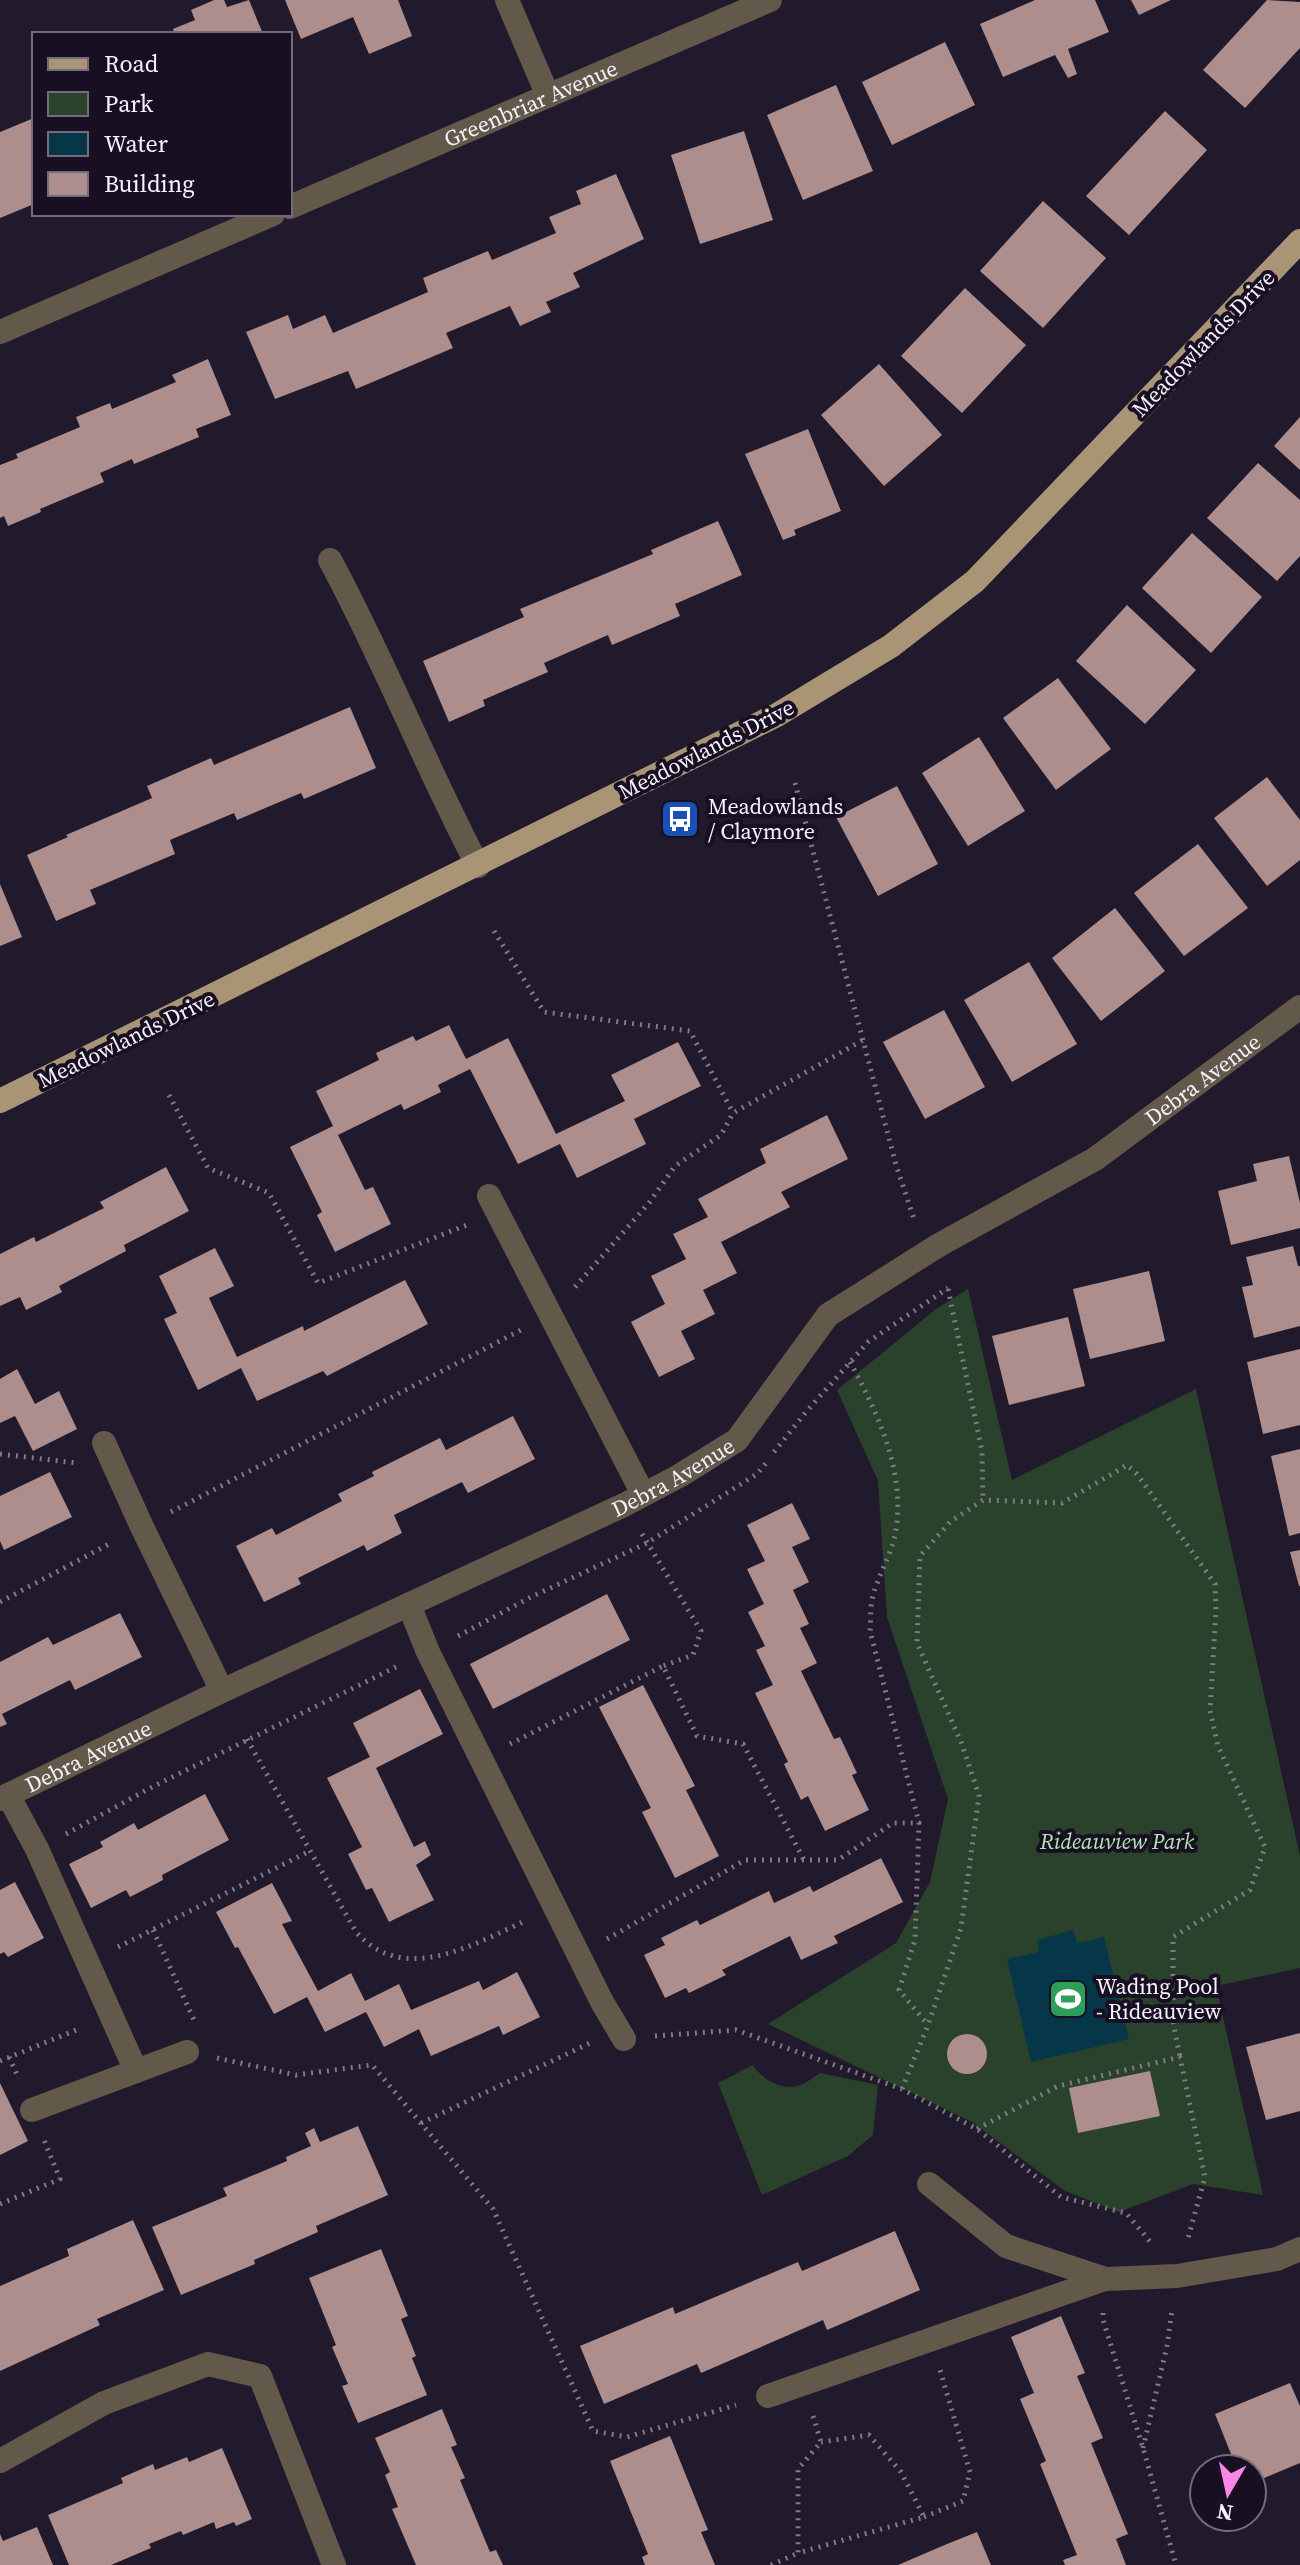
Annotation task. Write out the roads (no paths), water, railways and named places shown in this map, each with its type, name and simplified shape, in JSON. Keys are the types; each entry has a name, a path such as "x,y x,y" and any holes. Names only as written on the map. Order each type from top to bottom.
{"main road":[{"name":"Meadowlands Drive","path":"0,1101 777,715 891,646 975,581 1300,241"}],"street":[{"path":"507,0 548,96"},
{"name":"Greenbriar Avenue","path":"292,206 770,0"},
{"path":"0,332 268,216"},
{"path":"330,560 478,866"},
{"name":"Debra Avenue","path":"4,1797 222,1691 633,1500 737,1440 828,1315 932,1249 1095,1159 1300,1007"},
{"path":"493,1204 549,1316 633,1500"},
{"path":"106,1446 222,1691"},
{"path":"409,1605 579,1956 624,2039"},
{"path":"4,1797 37,1849 136,2071"},
{"path":"32,2110 187,2052"},
{"path":"929,2184 1006,2246 1105,2279"},
{"path":"768,2396 1105,2279 1177,2276 1277,2259 1300,2249"},
{"path":"0,2461 104,2403 208,2364 260,2376 334,2565"}],"water":[{"name":"Wading Pool - Rideauview","path":"1073,1930 1077,1943 1104,1937 1129,2039 1031,2062 1007,1959 1039,1952 1037,1940"}],"place":[{"name":"Meadowlands / Claymore","path":"680,819"},
{"name":"Wading Pool - Rideauview","path":"1068,1999"}],"park label":[{"name":"Rideauview Park","path":"1117,1841"}]}
